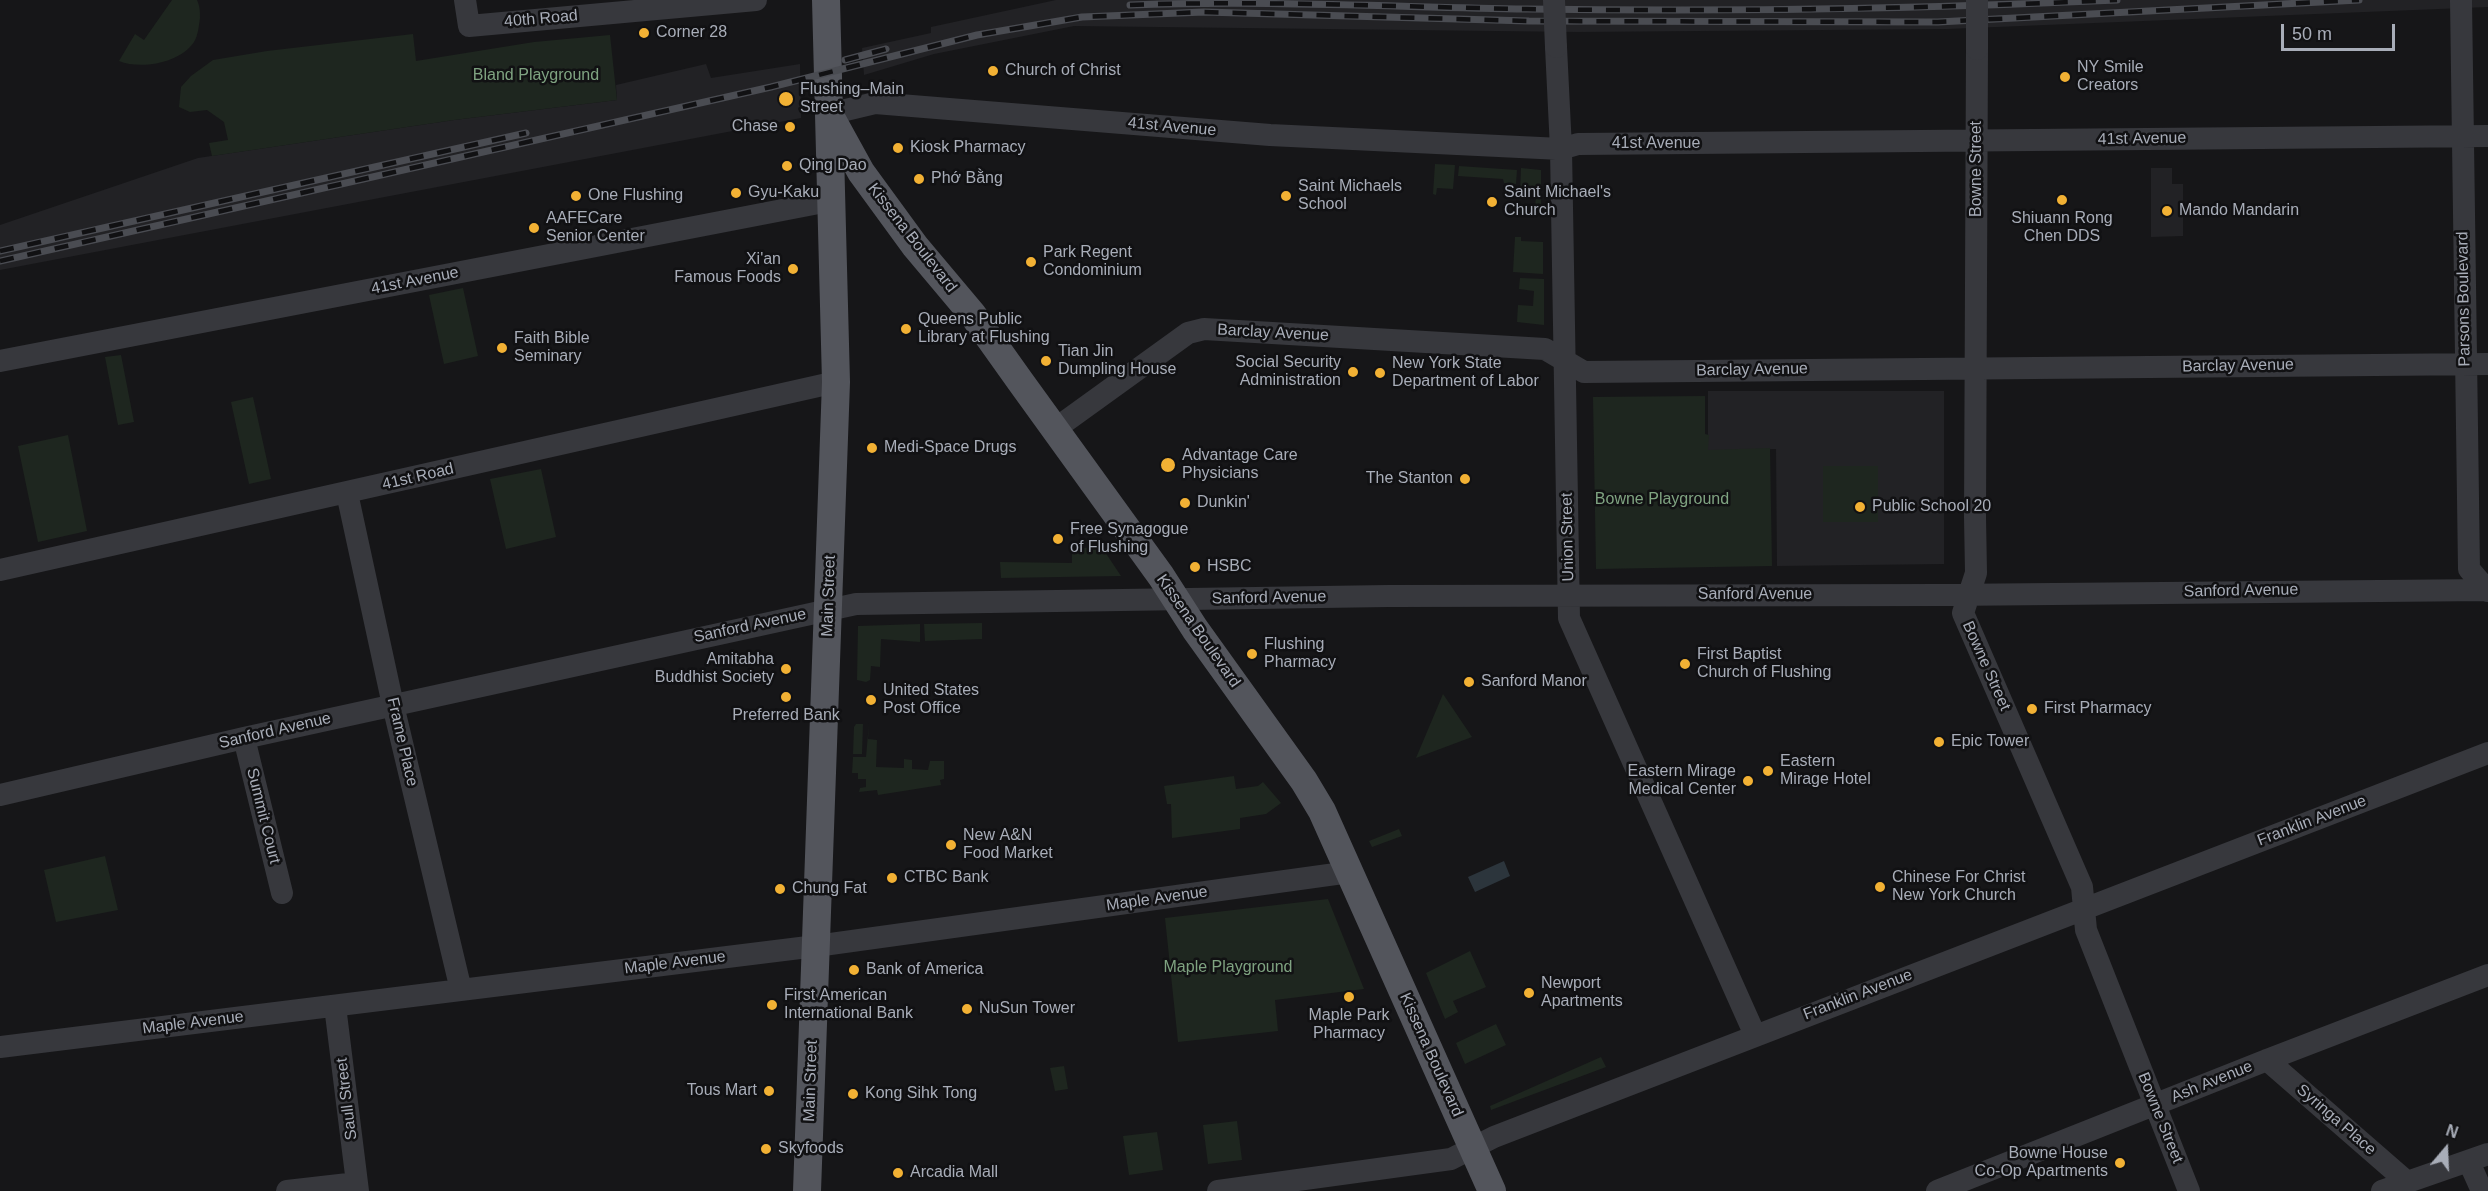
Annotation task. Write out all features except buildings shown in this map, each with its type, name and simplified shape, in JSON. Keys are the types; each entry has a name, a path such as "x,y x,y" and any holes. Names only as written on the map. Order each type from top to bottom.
{"main road":[{"name":"Main Street","path":"807,1191 836,382 829,201 826,0"},
{"name":"Kissena Boulevard","path":"828,114 861,172 915,246 973,315 1304,781 1322,811 1350,872 1492,1191"}],"street":[{"name":"40th Road","path":"465,0 469,26 756,0"},
{"name":"Union Street","path":"1554,0 1561,149 1569,618 1755,1035"},
{"name":"Bowne Street","path":"1977,0 1976,573 1963,614 2082,887 2086,930 2189,1191"},
{"name":"Parsons Boulevard","path":"2461,0 2469,569 2488,590"},
{"name":"41st Avenue","path":"828,114 874,103 1270,135 1561,149 1578,144 2488,136"},
{"name":"41st Avenue","path":"0,361 829,201"},
{"name":"Barclay Avenue","path":"1055,429 1188,333 1204,329 1545,349 1584,372 2488,364"},
{"name":"41st Road","path":"0,570 836,382"},
{"name":"Frame Place","path":"347,493 393,705 461,990"},
{"name":"Sanford Avenue","path":"0,795 244,738 856,603 1388,596 1969,595 2488,590"},
{"name":"Summit Court","path":"244,738 282,893"},
{"name":"Franklin Avenue","path":"1218,1191 1451,1159 1494,1137 2488,753"},
{"name":"Maple Avenue","path":"0,1047 816,946 1350,872"},
{"name":"Ash Avenue","path":"1937,1191 2488,975"},
{"name":"Saull Street","path":"335,1006 357,1187"},
{"name":"Syringa Place","path":"2267,1060 2406,1181"},
{"path":"2382,1191 2479,1158 2482,1191"},
{"path":"287,1191 357,1187"}],"shaded area":[{"path":"1056,0 2488,0 2488,7 1947,29 1578,32 1074,26 934,54 864,75 862,48 931,33 931,27"},
{"path":"706,64 711,78 800,64 801,118 0,270 0,225 198,158 454,120 617,100 616,85"},
{"name":"Mando Mandarin","path":"2151,168 2172,168 2172,184 2183,184 2183,236 2151,237"},
{"name":"Public School 20","path":"1708,391 1944,391 1944,564 1777,566 1776,449 1708,451"},
{"path":"1504,861 1510,876 1475,892 1468,877"}],"green space":[{"path":"172,0 197,0 200,9 197,34 188,49 160,63 138,65 119,61 135,34 144,40"},
{"name":"Bland Playground","path":"413,34 416,61 534,42 610,35 617,100 454,120 212,156 209,143 228,140 224,122 207,110 190,112 179,107 181,87 191,76 213,60 267,51"},
{"path":"1435,164 1455,165 1453,189 1437,188 1436,195 1433,194"},
{"path":"1459,166 1517,170 1516,184 1504,183 1503,179 1458,176"},
{"path":"1521,168 1541,170 1541,208 1535,208 1536,195 1520,195"},
{"path":"1515,237 1521,237 1521,241 1543,242 1543,274 1513,272"},
{"path":"1520,278 1544,279 1544,325 1517,322 1518,305 1533,306 1534,291 1519,289"},
{"path":"463,288 478,356 444,364 429,295"},
{"path":"121,355 134,422 118,425 105,357"},
{"name":"Bowne Playground","path":"1705,396 1705,434 1709,435 1708,450 1770,448 1772,566 1596,569 1593,397"},
{"path":"253,397 271,479 249,484 231,402"},
{"path":"68,435 87,531 38,542 18,446"},
{"path":"1823,466 1878,466 1878,522 1823,522"},
{"path":"541,469 556,537 506,549 490,479"},
{"path":"1101,546 1121,576 1001,578 1000,562 1072,563 1072,554 1076,554 1076,549"},
{"path":"982,623 982,639 925,641 924,624"},
{"path":"920,624 920,642 881,639 880,667 871,666 870,680 866,682 857,680 858,626"},
{"path":"1443,694 1472,737 1416,758"},
{"path":"869,723 868,739 877,740 876,767 904,768 904,759 912,760 912,769 928,770 930,761 944,761 944,779 940,780 941,785 878,795 877,790 859,792 860,788 866,787 866,779 858,779 858,773 852,773 853,757 866,757"},
{"path":"856,724 863,724 862,754 853,754"},
{"path":"1234,776 1236,789 1258,786 1263,782 1281,803 1266,814 1240,818 1240,829 1172,838 1171,804 1167,804 1164,786"},
{"path":"1399,829 1402,836 1372,847 1369,841"},
{"path":"105,856 118,910 56,922 44,870"},
{"name":"Maple Playground","path":"1328,899 1364,989 1275,1000 1278,1031 1178,1042 1165,918"},
{"path":"1470,951 1486,987 1453,1001 1458,1012 1445,1019 1426,973"},
{"path":"1496,1024 1506,1045 1465,1064 1456,1043"},
{"path":"1601,1057 1606,1067 1491,1110 1490,1106"},
{"path":"1064,1066 1068,1089 1055,1091 1050,1068"},
{"path":"1237,1121 1242,1160 1208,1164 1203,1125"},
{"path":"1157,1132 1163,1170 1129,1175 1123,1136"}],"railway":[{"path":"1130,5 1279,4 1527,9 1748,10 1896,8 2117,0"},
{"path":"0,261 771,87 977,35 1082,17 1204,12 1529,21 1938,22 2359,0"},
{"path":"845,60 886,49"},
{"path":"0,251 526,133"}],"place":[{"name":"Corner 28","path":"644,33"},
{"name":"Church of Christ","path":"993,71"},
{"name":"NY Smile Creators","path":"2065,77"},
{"name":"Flushing–Main Street","path":"786,99"},
{"name":"Chase","path":"790,127"},
{"name":"Kiosk Pharmacy","path":"898,148"},
{"name":"Qing Dao","path":"787,166"},
{"name":"Phớ Bằng","path":"919,179"},
{"name":"Gyu-Kaku","path":"736,193"},
{"name":"One Flushing","path":"576,196"},
{"name":"Saint Michaels School","path":"1286,196"},
{"name":"Shiuann Rong Chen DDS","path":"2062,200"},
{"name":"Saint Michael's Church","path":"1492,202"},
{"name":"Mando Mandarin","path":"2167,211"},
{"name":"AAFECare Senior Center","path":"534,228"},
{"name":"Park Regent Condominium","path":"1031,262"},
{"name":"Xi'an Famous Foods","path":"793,269"},
{"name":"Queens Public Library at Flushing","path":"906,329"},
{"name":"Faith Bible Seminary","path":"502,348"},
{"name":"Tian Jin Dumpling House","path":"1046,361"},
{"name":"Social Security Administration","path":"1353,372"},
{"name":"New York State Department of Labor","path":"1380,373"},
{"name":"Medi-Space Drugs","path":"872,448"},
{"name":"Advantage Care Physicians","path":"1168,465"},
{"name":"The Stanton","path":"1465,479"},
{"name":"Dunkin'","path":"1185,503"},
{"name":"Public School 20","path":"1860,507"},
{"name":"Free Synagogue of Flushing","path":"1058,539"},
{"name":"HSBC","path":"1195,567"},
{"name":"Flushing Pharmacy","path":"1252,654"},
{"name":"First Baptist Church of Flushing","path":"1685,664"},
{"name":"Amitabha Buddhist Society","path":"786,669"},
{"name":"Sanford Manor","path":"1469,682"},
{"name":"Preferred Bank","path":"786,697"},
{"name":"United States Post Office","path":"871,700"},
{"name":"First Pharmacy","path":"2032,709"},
{"name":"Epic Tower","path":"1939,742"},
{"name":"Eastern Mirage Hotel","path":"1768,771"},
{"name":"Eastern Mirage Medical Center","path":"1748,781"},
{"name":"New A&N Food Market","path":"951,845"},
{"name":"CTBC Bank","path":"892,878"},
{"name":"Chinese For Christ New York Church","path":"1880,887"},
{"name":"Chung Fat","path":"780,889"},
{"name":"Bank of America","path":"854,970"},
{"name":"Newport Apartments","path":"1529,993"},
{"name":"Maple Park Pharmacy","path":"1349,997"},
{"name":"First American International Bank","path":"772,1005"},
{"name":"NuSun Tower","path":"967,1009"},
{"name":"Tous Mart","path":"769,1091"},
{"name":"Kong Sihk Tong","path":"853,1094"},
{"name":"Skyfoods","path":"766,1149"},
{"name":"Bowne House Co-Op Apartments","path":"2120,1163"},
{"name":"Arcadia Mall","path":"898,1173"}]}
